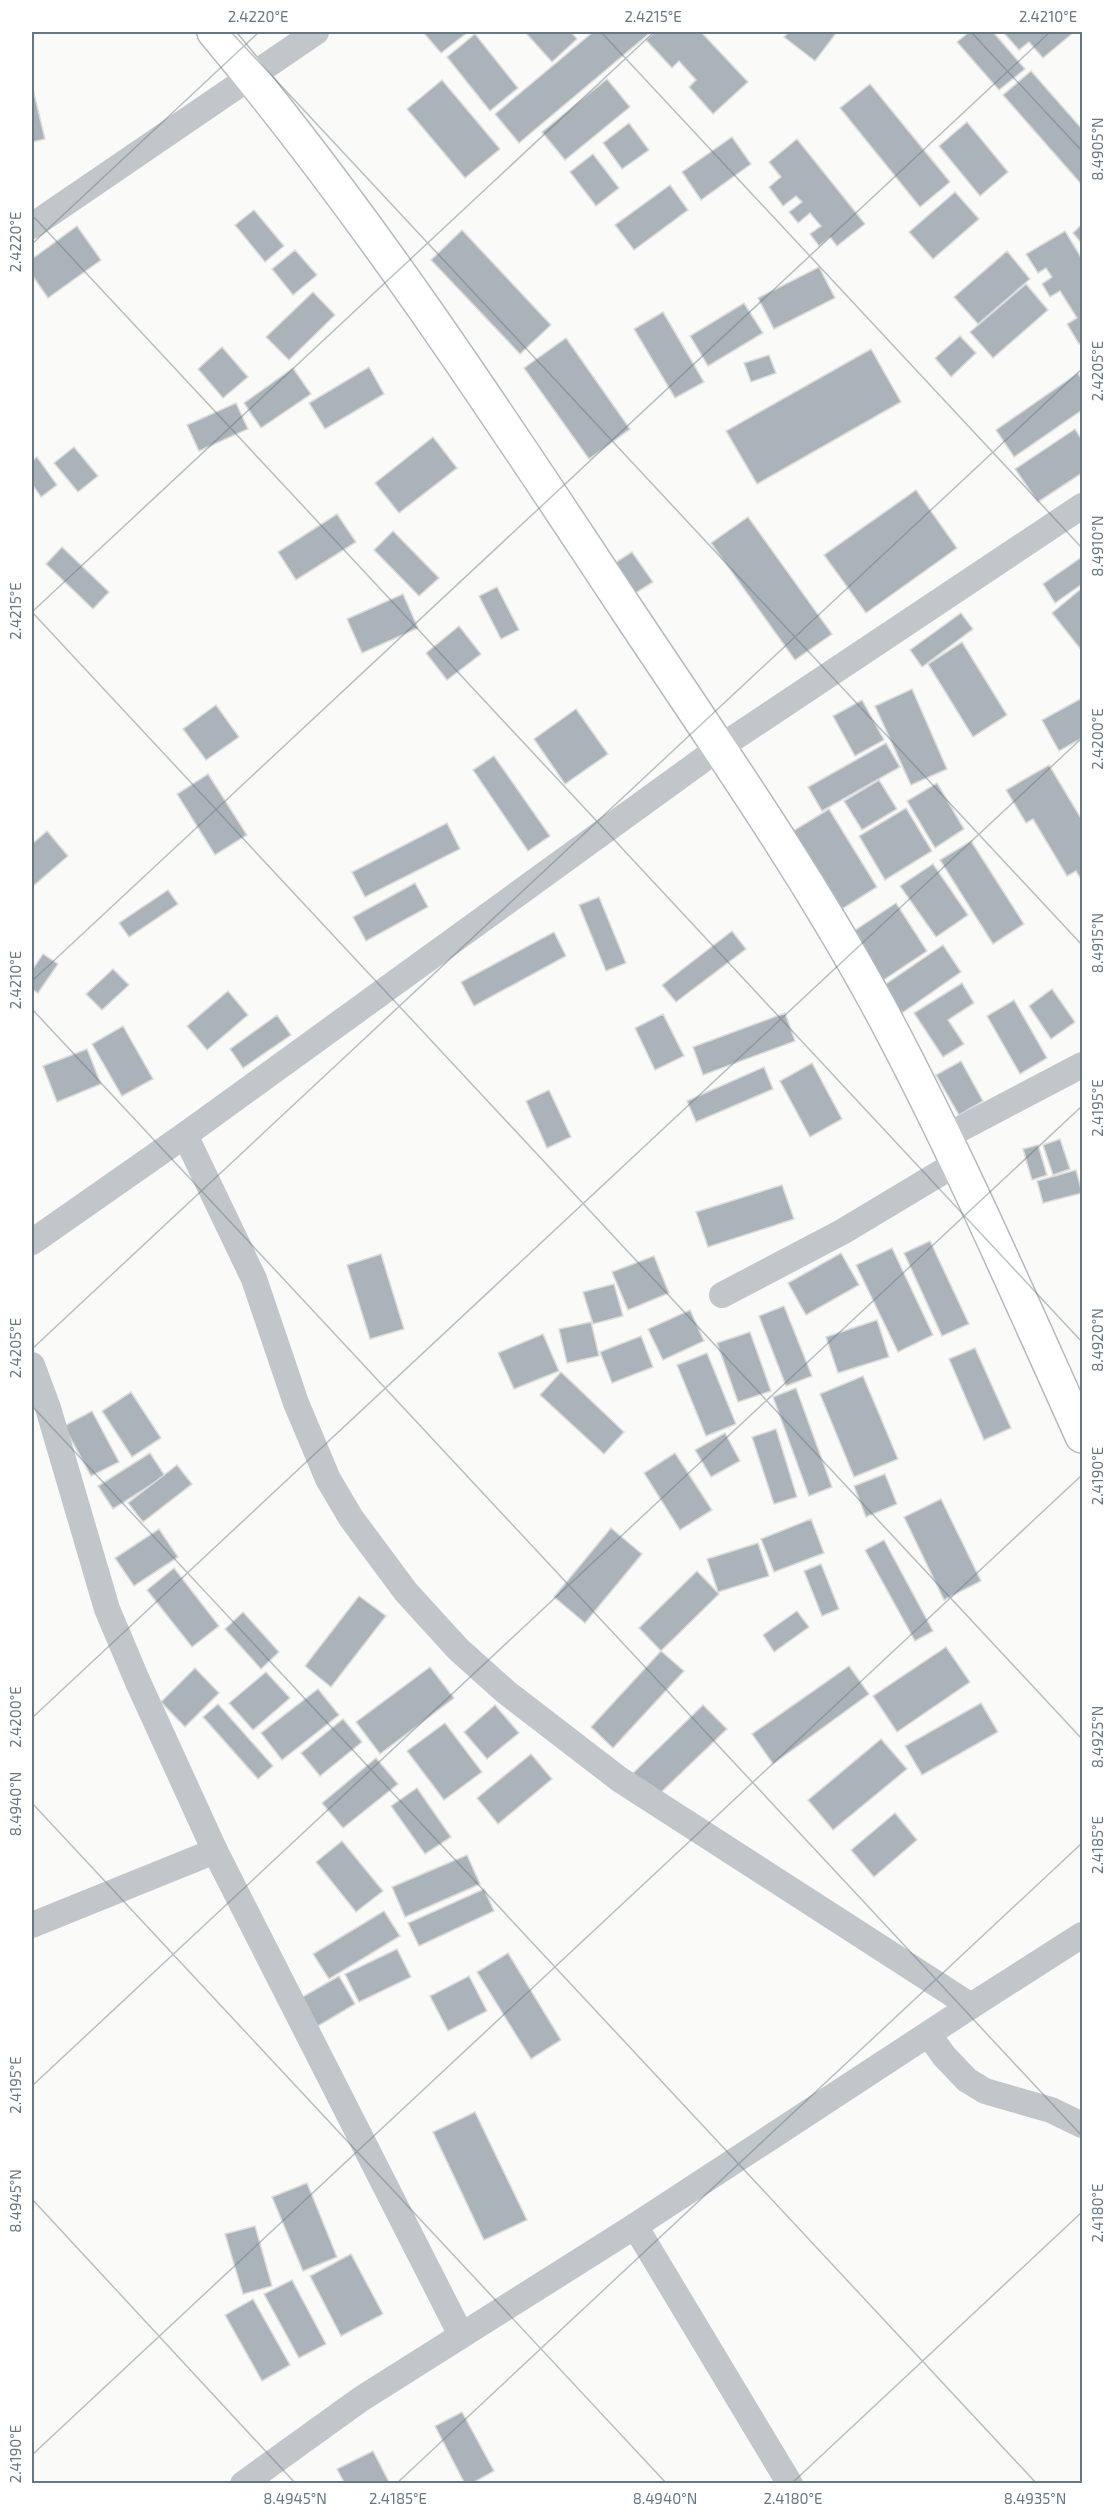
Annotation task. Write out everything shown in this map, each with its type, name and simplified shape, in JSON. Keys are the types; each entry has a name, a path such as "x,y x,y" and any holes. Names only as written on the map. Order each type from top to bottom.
{"street":[{"path":"214,32 251,76 362,223 492,405 838,932 951,1150 1083,1436"},
{"path":"32,226 316,32"},
{"path":"32,1242 185,1135 719,748 1083,506"},
{"path":"722,1295 842,1232 951,1150 1083,1065"},
{"path":"185,1135 254,1279 296,1403 328,1479 351,1518 406,1592 458,1649 506,1692 619,1779 971,2006"},
{"path":"32,1365 48,1408 107,1609 137,1680 215,1851 461,2335"},
{"path":"32,1925 215,1851"},
{"path":"243,2484 361,2398 635,2226 1083,1935"},
{"path":"929,2035 944,2056 967,2080 985,2091 1052,2110 1083,2125"},
{"path":"635,2226 790,2484"}],"building":[{"path":"423,32 468,32 441,53"},
{"path":"525,32 571,32 577,39 552,62"},
{"path":"593,32 651,32 519,143 495,114"},
{"path":"655,32 701,32 748,82 713,114 689,87 696,80 679,61 672,68 646,40"},
{"path":"789,32 837,32 815,61 784,37"},
{"path":"969,32 993,32 1025,69 999,90 957,42"},
{"path":"1003,32 1074,32 1043,58 1029,42 1019,50"},
{"path":"475,34 518,88 490,111 447,57"},
{"path":"1031,71 1082,129 1082,185 1003,95"},
{"path":"607,79 630,107 565,160 542,132"},
{"path":"442,80 500,149 465,178 407,109"},
{"path":"870,84 950,182 920,207 840,108"},
{"path":"32,85 45,139 32,142"},
{"path":"967,122 1008,172 980,196 939,146"},
{"path":"629,123 649,150 622,169 603,143"},
{"path":"732,137 751,164 701,200 682,172"},
{"path":"797,139 865,224 837,246 830,237 819,246 810,234 821,226 810,213 798,223 789,212 802,202 796,196 783,206 769,187 781,177 769,162"},
{"path":"593,154 619,188 596,206 570,172"},
{"path":"670,185 688,210 634,250 615,225"},
{"path":"955,192 979,219 933,259 909,232"},
{"path":"254,210 284,246 265,262 235,225"},
{"path":"1082,224 1082,244 1073,233"},
{"path":"77,226 101,260 48,298 32,275 32,259"},
{"path":"462,230 551,325 520,354 431,260"},
{"path":"1065,231 1082,259 1082,342 1079,344 1067,324 1077,318 1060,291 1050,297 1042,284 1052,277 1046,268 1038,273 1026,254"},
{"path":"295,250 317,275 293,295 272,269"},
{"path":"1007,251 1030,279 978,324 954,297"},
{"path":"819,267 835,298 774,329 758,298"},
{"path":"1026,284 1048,310 993,358 970,332"},
{"path":"313,292 335,315 289,360 266,337"},
{"path":"744,303 763,333 708,366 690,336"},
{"path":"663,312 704,382 675,398 634,329"},
{"path":"960,336 976,353 951,377 935,358"},
{"path":"566,338 630,429 589,459 524,368"},
{"path":"222,347 248,377 223,398 198,369"},
{"path":"871,349 901,402 757,484 726,431"},
{"path":"769,355 776,373 751,382 744,363"},
{"path":"369,367 384,394 325,429 309,403"},
{"path":"293,368 311,394 261,428 244,403"},
{"path":"1078,373 1082,380 1082,410 1014,457 996,430"},
{"path":"236,403 248,429 199,451 187,425"},
{"path":"1075,429 1082,440 1082,473 1038,502 1015,469"},
{"path":"433,437 457,468 399,513 375,483"},
{"path":"74,447 98,476 78,492 54,463"},
{"path":"37,457 57,485 41,497 32,484 32,461"},
{"path":"916,490 957,548 866,613 824,555"},
{"path":"337,514 356,542 296,580 278,552"},
{"path":"748,517 832,634 795,660 711,543"},
{"path":"393,531 439,578 419,596 374,550"},
{"path":"62,547 109,592 93,609 46,564"},
{"path":"632,552 653,582 634,594 613,564"},
{"path":"1082,557 1082,584 1055,603 1043,584"},
{"path":"497,587 519,630 501,639 479,596"},
{"path":"1082,588 1082,651 1052,613"},
{"path":"403,594 418,628 362,653 347,619"},
{"path":"961,613 973,629 922,667 910,650"},
{"path":"459,626 481,654 447,680 426,653"},
{"path":"962,642 1007,715 973,737 928,664"},
{"path":"912,689 947,769 911,785 875,706"},
{"path":"1082,698 1082,738 1059,751 1042,720"},
{"path":"862,700 884,740 855,756 833,716"},
{"path":"216,705 239,737 206,760 183,729"},
{"path":"576,709 608,754 565,784 534,739"},
{"path":"886,743 900,767 822,811 808,787"},
{"path":"494,756 550,836 528,851 473,770"},
{"path":"1049,765 1082,820 1082,881 1076,871 1067,876 1033,819 1026,823 1006,790"},
{"path":"208,774 247,835 215,855 177,794"},
{"path":"879,780 897,809 862,830 844,801"},
{"path":"937,783 964,829 935,848 907,801"},
{"path":"906,808 932,851 885,880 859,836"},
{"path":"829,809 877,887 842,909 793,831"},
{"path":"447,823 460,849 365,897 352,872"},
{"path":"47,831 68,856 32,887 32,844"},
{"path":"971,841 1024,924 993,944 940,860"},
{"path":"933,864 968,915 936,937 900,886"},
{"path":"415,883 428,907 366,941 353,917"},
{"path":"168,890 178,904 129,937 119,923"},
{"path":"599,897 626,963 606,971 579,905"},
{"path":"896,903 927,951 882,981 851,933"},
{"path":"732,931 746,949 676,1002 662,985"},
{"path":"554,932 566,956 474,1006 461,982"},
{"path":"943,945 961,972 899,1015 880,988"},
{"path":"43,954 58,964 38,993 32,989 32,970"},
{"path":"113,969 129,985 102,1010 86,994"},
{"path":"962,983 974,1003 948,1020 964,1044 943,1057 914,1013"},
{"path":"1052,989 1075,1022 1051,1039 1029,1006"},
{"path":"228,991 248,1015 207,1050 187,1026"},
{"path":"1014,1000 1047,1058 1020,1074 987,1016"},
{"path":"785,1013 795,1041 703,1075 693,1047"},
{"path":"663,1014 684,1056 655,1070 635,1028"},
{"path":"277,1015 291,1035 243,1068 230,1049"},
{"path":"123,1026 153,1079 122,1096 92,1044"},
{"path":"87,1049 101,1084 57,1102 43,1066"},
{"path":"961,1061 983,1101 959,1115 936,1075"},
{"path":"812,1063 842,1119 810,1137 780,1081"},
{"path":"764,1067 773,1089 696,1122 687,1101"},
{"path":"549,1090 571,1137 547,1148 526,1101"},
{"path":"1060,1139 1070,1169 1053,1175 1043,1145"},
{"path":"1038,1145 1047,1175 1032,1180 1023,1149"},
{"path":"1076,1170 1082,1193 1043,1203 1037,1181"},
{"path":"782,1185 794,1219 708,1247 696,1212"},
{"path":"930,1241 969,1324 942,1336 904,1253"},
{"path":"892,1248 933,1335 898,1352 856,1265"},
{"path":"841,1253 859,1285 806,1315 788,1283"},
{"path":"381,1254 404,1329 370,1339 347,1265"},
{"path":"654,1256 669,1293 628,1310 612,1272"},
{"path":"614,1284 623,1316 593,1324 583,1292"},
{"path":"784,1306 812,1376 786,1386 759,1316"},
{"path":"690,1310 704,1341 663,1360 648,1329"},
{"path":"877,1320 889,1357 838,1373 826,1337"},
{"path":"591,1322 599,1356 567,1363 559,1329"},
{"path":"750,1332 771,1391 738,1402 717,1343"},
{"path":"543,1334 559,1371 514,1389 498,1353"},
{"path":"641,1336 653,1367 612,1383 600,1352"},
{"path":"975,1348 1011,1428 984,1440 949,1359"},
{"path":"707,1353 736,1424 706,1436 677,1365"},
{"path":"561,1372 624,1432 604,1454 540,1395"},
{"path":"863,1376 898,1459 854,1477 820,1394"},
{"path":"796,1388 832,1487 809,1496 773,1397"},
{"path":"131,1392 161,1438 132,1457 102,1411"},
{"path":"92,1411 119,1462 91,1476 64,1426"},
{"path":"776,1429 797,1497 774,1504 752,1437"},
{"path":"725,1433 740,1461 711,1477 695,1450"},
{"path":"150,1453 165,1476 113,1509 98,1486"},
{"path":"675,1453 712,1510 680,1530 644,1473"},
{"path":"177,1465 192,1484 143,1522 128,1503"},
{"path":"885,1474 897,1504 866,1517 854,1486"},
{"path":"941,1499 981,1581 944,1600 904,1517"},
{"path":"811,1519 824,1553 774,1572 761,1539"},
{"path":"611,1528 642,1554 585,1623 554,1597"},
{"path":"159,1529 178,1557 134,1586 115,1558"},
{"path":"884,1540 933,1631 915,1641 865,1550"},
{"path":"758,1543 769,1576 718,1592 707,1559"},
{"path":"821,1564 839,1609 822,1616 804,1571"},
{"path":"174,1568 219,1626 192,1647 147,1590"},
{"path":"697,1571 719,1594 661,1651 639,1628"},
{"path":"359,1596 386,1616 331,1687 305,1666"},
{"path":"797,1611 809,1627 774,1652 763,1635"},
{"path":"243,1612 279,1652 261,1669 225,1629"},
{"path":"946,1647 970,1682 897,1732 873,1696"},
{"path":"661,1651 684,1671 613,1748 591,1727"},
{"path":"849,1666 869,1694 773,1764 752,1734"},
{"path":"430,1667 454,1698 380,1754 356,1722"},
{"path":"195,1668 219,1693 185,1727 161,1702"},
{"path":"266,1672 290,1698 253,1730 229,1703"},
{"path":"318,1689 339,1715 282,1760 261,1733"},
{"path":"981,1703 998,1732 922,1775 905,1746"},
{"path":"218,1704 273,1766 258,1779 203,1717"},
{"path":"495,1705 519,1733 487,1759 464,1732"},
{"path":"703,1705 727,1729 653,1800 630,1776"},
{"path":"343,1719 362,1742 320,1776 301,1753"},
{"path":"445,1723 482,1772 444,1800 407,1751"},
{"path":"881,1739 907,1769 833,1830 808,1800"},
{"path":"531,1754 552,1779 498,1824 477,1798"},
{"path":"376,1758 398,1784 343,1828 322,1803"},
{"path":"417,1788 451,1837 425,1854 391,1806"},
{"path":"895,1813 917,1840 874,1877 851,1850"},
{"path":"342,1841 383,1891 356,1912 316,1862"},
{"path":"467,1855 480,1884 405,1917 392,1887"},
{"path":"484,1889 494,1911 419,1946 408,1923"},
{"path":"384,1911 400,1936 329,1979 313,1954"},
{"path":"397,1949 411,1977 359,2002 345,1974"},
{"path":"508,1953 561,2040 531,2059 477,1972"},
{"path":"339,1976 355,2004 313,2029 297,2000"},
{"path":"469,1976 487,2011 448,2031 430,1996"},
{"path":"475,2112 527,2220 484,2240 433,2132"},
{"path":"307,2183 337,2257 303,2271 272,2197"},
{"path":"255,2226 272,2286 243,2294 225,2234"},
{"path":"351,2254 383,2314 341,2336 310,2276"},
{"path":"292,2280 326,2344 299,2358 264,2294"},
{"path":"253,2299 290,2365 262,2381 225,2315"},
{"path":"462,2412 494,2471 471,2484 465,2484 435,2426"},
{"path":"373,2451 390,2484 345,2484 337,2469"}]}
